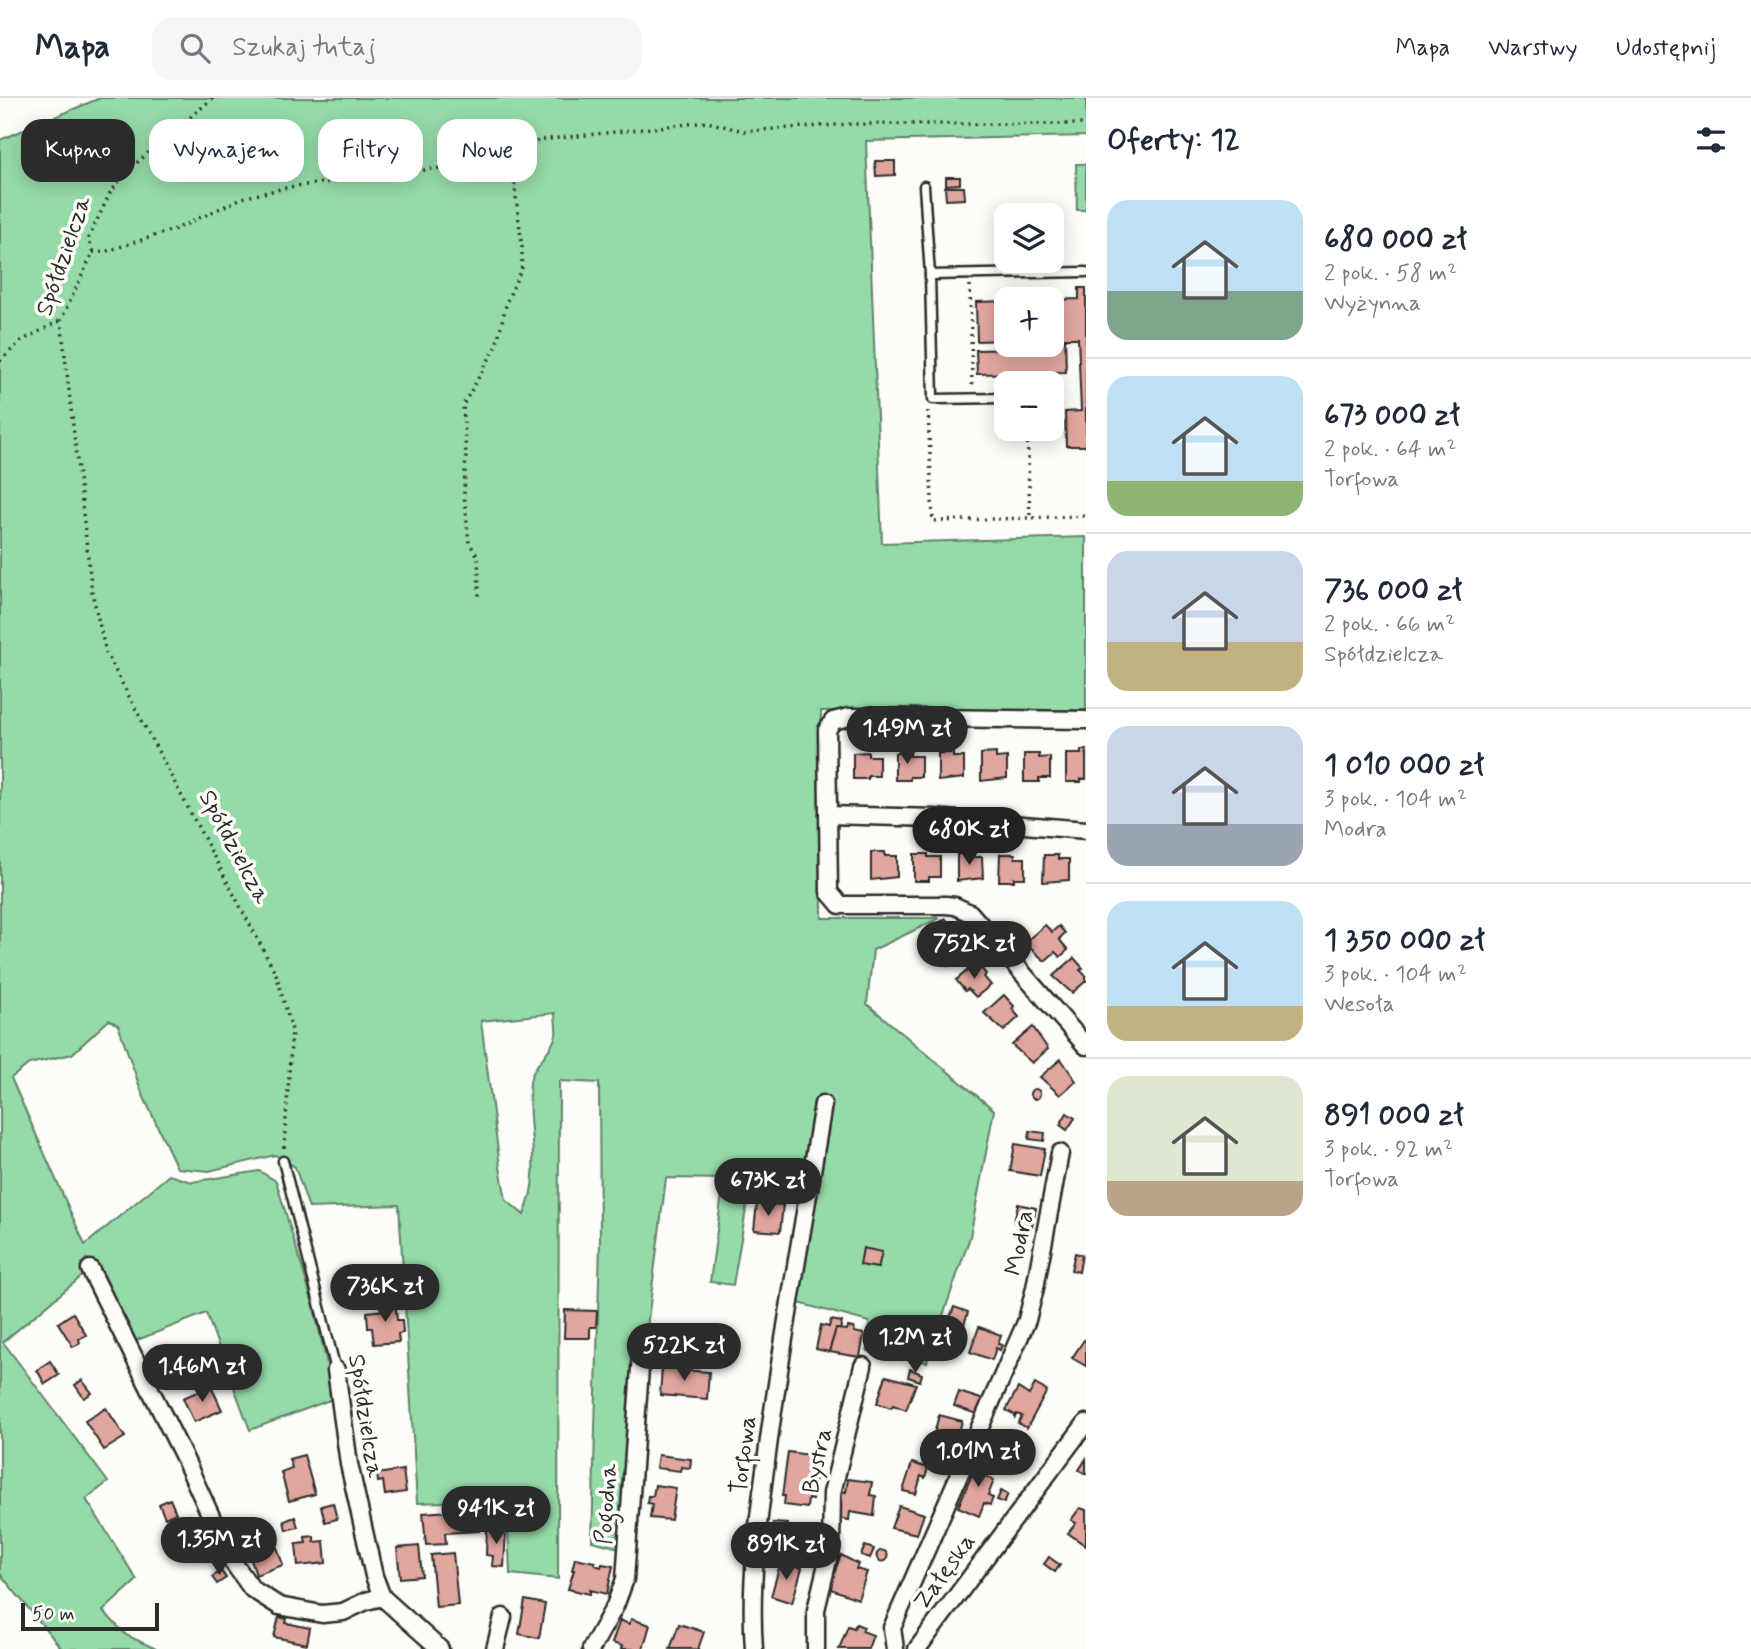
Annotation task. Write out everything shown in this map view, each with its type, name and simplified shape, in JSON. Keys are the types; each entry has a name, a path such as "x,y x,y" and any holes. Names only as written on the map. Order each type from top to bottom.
{"street":[{"path":"1086,720 849,717 833,721 827,730 829,892 840,905 946,905 970,913 1086,1046"},
{"path":"828,815 934,818 1086,830"},
{"name":"Torfowa","path":"754,1649 753,1596 757,1529 778,1369 823,1104"},
{"name":"Modra","path":"895,1649 892,1628 1027,1320 1060,1153"},
{"path":"90,1269 183,1455 230,1558 253,1589 279,1606 322,1614 343,1612 382,1597 440,1649"},
{"name":"Pogodna","path":"591,1649 615,1606 625,1579 641,1354"},
{"name":"Bystra","path":"816,1649 816,1610 831,1547 832,1493 863,1366"},
{"name":"Spółdzielcza","path":"336,1370 349,1464 364,1540 382,1597"},
{"name":"Załęska","path":"917,1649 1086,1423"},
{"path":"495,1649 503,1617"}],"lane":[{"path":"924,186 930,275 933,399 994,398"},
{"path":"930,275 1086,272"},
{"name":"Spółdzielcza","path":"283,1161 336,1370"}],"path":[{"name":"Spółdzielcza","path":"213,98 127,171 110,193 88,239 93,252 61,320 92,592 106,653 276,974 292,1030 283,1161"},
{"path":"537,141 707,122 744,131 851,124 1086,124"},
{"path":"93,252 104,252 176,229 242,198 289,187 437,168"},
{"path":"479,599 478,556 469,543 464,493 466,455 463,405 496,347 507,301 522,267 514,182"},
{"path":"970,284 973,398"},
{"path":"0,361 21,341 61,320"},
{"path":"929,414 933,521 1086,516"},
{"path":"1027,441 1030,518"}],"green space":[{"path":"100,98 1086,98 1086,136 866,141 882,543 1086,537 1086,710 821,711 822,918 940,918 873,950 867,1004 994,1110 970,1237 927,1362 867,1351 869,1322 795,1302 830,1101 814,1101 803,1184 751,1181 733,1285 710,1282 724,1179 666,1178 647,1328 637,1328 619,1548 592,1541 600,1242 599,1083 559,1081 558,1579 510,1574 507,1500 417,1503 399,1205 309,1208 295,1167 275,1155 209,1171 177,1168 142,1093 118,1025 109,1020 72,1054 29,1064 11,1078 85,1245 169,1175 192,1182 259,1171 276,1181 313,1304 335,1398 250,1430 206,1313 135,1341 99,1265 86,1259 87,1272 3,1342 108,1482 86,1499 137,1580 103,1611 126,1635 156,1649 62,1649 0,1574 0,140 21,131 21,182 135,182 135,119 50,119","holes":["555,1013 556,1033 551,1047 534,1070 530,1082 533,1181 524,1215 506,1200 481,1021"]},
{"path":"1076,164 1086,164 1086,210 1077,210"}],"building":[{"path":"875,161 895,161 895,175 876,176"},
{"path":"946,177 960,177 960,184 946,185"},
{"path":"945,187 964,187 965,199 946,200"},
{"path":"1079,288 1086,288 1086,446 1066,446 1065,412 1081,411 1078,338 1065,338 1066,372 994,371 994,374 977,374 976,350 994,350 994,357 1064,357 1064,300 1079,299"},
{"path":"994,301 994,340 977,341 976,302"},
{"path":"1081,750 1086,750 1086,779 1081,779 1081,782 1066,782 1066,754 1081,754"},
{"path":"868,752 868,756 879,756 879,776 853,779 853,753"},
{"path":"895,753 921,756 921,777 895,780"},
{"path":"938,753 953,753 953,757 964,757 964,778 938,781"},
{"path":"996,753 996,758 1007,757 1007,778 981,781 981,754"},
{"path":"1024,754 1039,754 1039,758 1050,757 1050,778 1039,778 1039,782 1024,782"},
{"path":"871,852 885,852 885,856 897,856 897,877 871,880"},
{"path":"914,854 940,857 940,877 929,877 929,881 914,881"},
{"path":"957,854 982,857 983,878 957,881"},
{"path":"1000,854 1015,854 1015,858 1025,858 1025,878 999,881"},
{"path":"1044,855 1058,855 1058,859 1069,859 1069,880 1043,882"},
{"path":"945,918 952,927 938,940 930,931"},
{"path":"1045,925 1052,932 1059,926 1065,933 1059,939 1068,950 1060,957 1055,952 1045,961 1024,943"},
{"path":"948,930 963,952 948,966 928,949"},
{"path":"1074,958 1083,968 1080,970 1086,976 1086,981 1072,993 1053,976"},
{"path":"977,963 991,985 976,997 968,989 965,991 956,980"},
{"path":"1004,995 1019,1017 1004,1031 984,1013"},
{"path":"1033,1027 1048,1049 1032,1063 1012,1045"},
{"path":"1061,1059 1076,1081 1060,1095 1040,1077"},
{"path":"1035,1089 1040,1094 1035,1099 1030,1094"},
{"path":"1067,1113 1075,1118 1067,1130 1060,1125"},
{"path":"1030,1131 1045,1133 1044,1141 1029,1139"},
{"path":"1015,1144 1045,1149 1040,1176 1010,1171"},
{"path":"757,1203 783,1205 780,1232 754,1230"},
{"path":"1018,1204 1036,1208 1032,1226 1014,1222"},
{"path":"863,1248 882,1252 878,1268 860,1265"},
{"path":"1075,1253 1082,1255 1079,1272 1071,1270"},
{"path":"401,1273 402,1291 382,1292 381,1274"},
{"path":"395,1300 397,1320 402,1320 403,1333 398,1334 399,1342 374,1344 372,1328 368,1328 367,1312 384,1310 383,1301"},
{"path":"954,1307 968,1312 963,1328 948,1323"},
{"path":"565,1310 597,1311 596,1327 590,1327 590,1338 564,1338"},
{"path":"73,1313 86,1335 73,1347 58,1323"},
{"path":"831,1320 842,1322 840,1330 836,1329 829,1352 816,1349 821,1325 829,1327"},
{"path":"848,1327 854,1328 854,1332 864,1334 860,1357 829,1352 836,1329 847,1330"},
{"path":"979,1327 1001,1335 998,1344 1002,1345 1000,1350 996,1348 992,1360 970,1352"},
{"path":"1084,1340 1086,1341 1086,1366 1072,1358"},
{"path":"50,1361 59,1375 45,1384 37,1370"},
{"path":"674,1362 683,1363 682,1370 709,1372 707,1399 660,1395 662,1368 673,1369"},
{"path":"910,1369 922,1374 920,1381 908,1377"},
{"path":"886,1376 916,1384 906,1410 877,1403"},
{"path":"82,1380 92,1393 84,1398 75,1385"},
{"path":"1035,1384 1047,1391 1027,1428 1018,1423 1022,1416 1017,1414 1015,1417 1006,1410 1018,1388 1029,1395"},
{"path":"211,1386 222,1410 194,1422 183,1398"},
{"path":"959,1392 984,1400 979,1415 954,1406"},
{"path":"106,1408 125,1437 104,1450 85,1421"},
{"path":"939,1415 962,1421 950,1455 930,1449"},
{"path":"788,1452 817,1456 812,1500 808,1499 807,1508 784,1505 785,1496 782,1496"},
{"path":"304,1455 315,1494 289,1501 281,1472 292,1468 289,1459"},
{"path":"658,1455 691,1459 690,1468 681,1467 680,1471 656,1468"},
{"path":"979,1458 993,1464 987,1477 994,1480 988,1496 993,1498 990,1505 984,1503 979,1516 958,1507"},
{"path":"1086,1459 1086,1474 1079,1470"},
{"path":"912,1463 928,1468 925,1478 921,1476 916,1494 903,1491"},
{"path":"403,1470 406,1492 385,1495 383,1481 378,1482 377,1474"},
{"path":"848,1479 872,1482 870,1495 876,1496 874,1516 850,1512 849,1520 836,1518 839,1491 846,1492"},
{"path":"655,1485 676,1488 671,1520 650,1518 652,1504 647,1503 648,1496 653,1496"},
{"path":"1001,1491 1008,1494 1004,1503 997,1500"},
{"path":"170,1499 176,1513 165,1518 159,1504"},
{"path":"333,1503 337,1519 325,1522 321,1506"},
{"path":"899,1506 924,1514 917,1534 891,1528"},
{"path":"1080,1508 1086,1510 1086,1546 1068,1533 1076,1523 1071,1520"},
{"path":"477,1509 479,1531 445,1533 446,1544 426,1545 423,1513"},
{"path":"188,1515 205,1548 185,1558 178,1543 174,1545 170,1538 174,1536 169,1525"},
{"path":"295,1517 298,1527 286,1530 284,1521"},
{"path":"773,1523 787,1524 786,1538 771,1537"},
{"path":"487,1529 506,1530 504,1567 492,1566 493,1556 486,1555"},
{"path":"314,1536 314,1542 324,1541 326,1563 298,1566 296,1544 306,1543 305,1537"},
{"path":"264,1540 265,1545 275,1541 283,1565 256,1575 248,1551 257,1548 256,1543"},
{"path":"419,1546 422,1576 400,1578 397,1548"},
{"path":"865,1546 874,1549 870,1558 861,1555"},
{"path":"882,1551 886,1552 886,1560 882,1561 878,1560 877,1556 878,1552"},
{"path":"453,1553 458,1605 436,1607 431,1555"},
{"path":"841,1555 858,1564 856,1569 867,1572 858,1599 828,1588"},
{"path":"1049,1557 1060,1565 1055,1572 1044,1564"},
{"path":"575,1558 595,1562 595,1565 601,1567 602,1564 613,1566 607,1594 590,1590 590,1594 568,1589"},
{"path":"781,1561 802,1568 792,1603 771,1596"},
{"path":"221,1571 226,1578 217,1584 212,1577"},
{"path":"525,1600 545,1604 539,1638 519,1634"},
{"path":"279,1617 287,1619 286,1623 310,1628 307,1644 274,1637"},
{"path":"631,1619 650,1625 643,1649 621,1649 622,1646 612,1643 620,1620 629,1624"},
{"path":"679,1624 704,1632 698,1649 670,1649"},
{"path":"856,1624 864,1627 862,1631 873,1635 868,1649 839,1649 848,1626 854,1628"}]}
